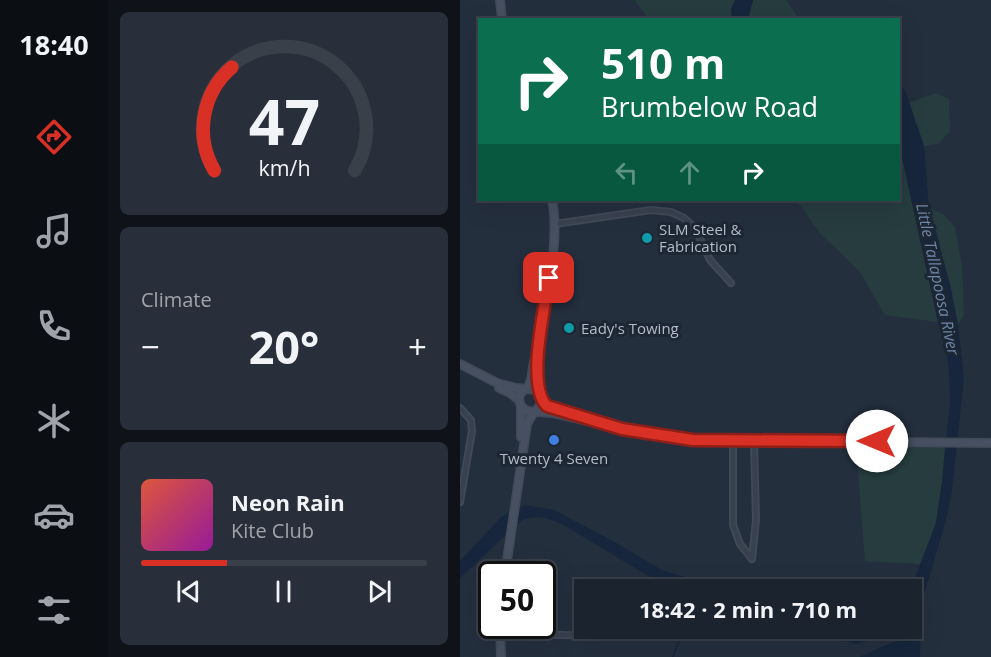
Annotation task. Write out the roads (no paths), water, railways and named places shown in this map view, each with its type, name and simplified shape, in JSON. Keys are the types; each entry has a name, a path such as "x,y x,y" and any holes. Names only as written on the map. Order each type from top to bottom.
{"main road":[{"path":"500,0 502,18"},
{"path":"507,561 527,424 540,407 537,354 555,224 552,201"},
{"path":"520,467 520,394 532,381 533,364 537,354"},
{"path":"460,366 497,383 536,390 551,408 582,415 600,423"},
{"path":"460,366 482,381 510,393 527,411 552,413 666,437 693,440 991,443"},
{"path":"500,639 501,657"}],"street":[{"path":"555,224 651,210 671,212 685,218 695,228 710,260 731,283"},
{"path":"460,408 471,420 472,431 460,502"},
{"path":"733,440 733,525 740,544 752,559 756,520 754,441"},
{"path":"556,633 574,635"}],"water":[{"path":"735,0 753,0 748,18 732,18 731,9"},
{"name":"Little Tallapoosa River","path":"900,86 905,90 924,146 929,208 951,288 964,378 952,491 946,520 922,597 922,579 915,579 936,523 950,401 945,339 938,322 900,148"},
{"path":"525,505 554,510 660,569 690,579 653,579 567,527 550,519 539,517 521,521 460,578 460,561 502,516"},
{"path":"839,639 875,639 856,644"},
{"path":"901,639 921,639 920,657 859,657"}],"waterway":[{"path":"673,657 680,639"}],"place":[{"name":"SLM Steel & Fabrication","path":"647,238"},
{"name":"Eady's Towing","path":"569,328"},
{"name":"Twenty 4 Seven","path":"554,440"}]}
